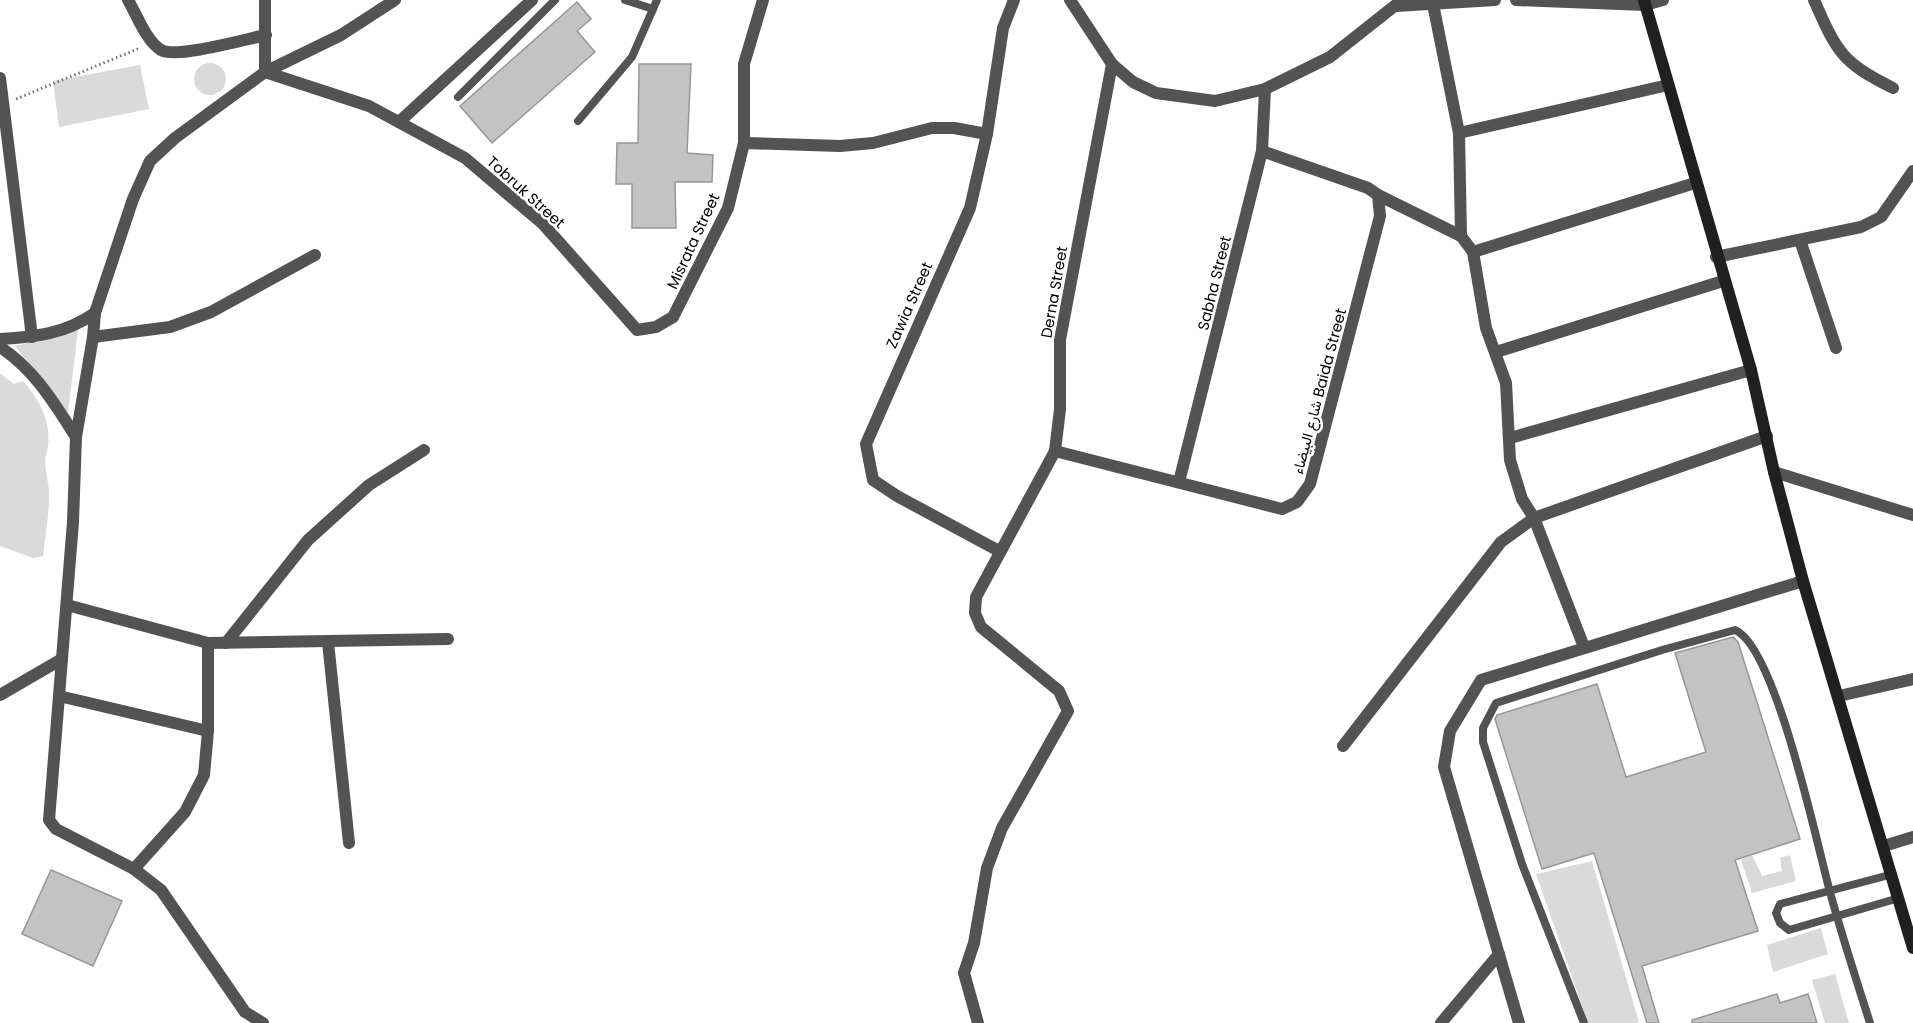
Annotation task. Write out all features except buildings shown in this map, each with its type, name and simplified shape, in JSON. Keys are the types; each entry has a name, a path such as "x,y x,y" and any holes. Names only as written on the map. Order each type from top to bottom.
{"main road":[{"path":"1645,3 1716,257 1751,370 1774,472 1803,581 1893,874 1913,948"}],"street":[{"path":"128,0 153,43 163,52 180,52 266,35"},
{"path":"265,0 265,72"},
{"path":"263,1023 245,1012 161,890 134,869 56,829 49,820 67,605 76,437 95,313 133,199 150,161 175,138 265,72 341,35 395,0"},
{"path":"265,72 369,106 399,122 532,0"},
{"name":"Misrata Street","path":"673,317 728,208 744,143 744,64 763,0"},
{"name":"Zawia Street","path":"999,551 897,496 873,480 866,444 970,208 987,134 996,62 1003,28 1014,0"},
{"path":"1070,0 1112,64 1132,82 1156,93 1215,101 1265,89 1330,57 1399,3 1433,4 1495,0"},
{"path":"1516,0 1645,3 1663,0"},
{"path":"1814,0 1835,46 1858,71 1893,88"},
{"path":"1433,4 1459,132 1461,236"},
{"name":"Derna Street","path":"978,1023 964,973 974,943 987,868 1002,828 1068,711 1059,691 981,627 975,613 976,597 1055,451 1060,409 1060,340 1112,64"},
{"path":"0,78 4,144 32,337"},
{"path":"1459,132 1668,86"},
{"name":"Sabha Street","path":"1179,482 1262,151 1265,89"},
{"name":"Tobruk Street","path":"399,122 465,158 543,224 637,330 656,327 673,317"},
{"path":"744,143 851,145 873,143 932,128 954,128 987,134"},
{"path":"1262,151 1368,188 1461,236 1473,252 1486,328 1506,383 1510,460 1522,499 1534,518 1584,647"},
{"path":"1716,257 1861,227 1881,217 1913,171"},
{"path":"1473,252 1695,183"},
{"name":"شارع البيضاء Baida Street","path":"1055,451 1282,509 1297,502 1310,484 1380,216 1378,195"},
{"path":"1800,240 1836,348"},
{"path":"93,337 170,327 211,312 315,255"},
{"path":"1496,352 1723,281"},
{"path":"0,339 32,337 77,326 95,313"},
{"path":"0,347 20,359 46,391 76,437"},
{"path":"1510,438 1751,370"},
{"path":"1343,746 1501,542 1534,518 1767,436"},
{"path":"226,643 308,540 369,485 424,450"},
{"path":"1774,472 1913,515"},
{"path":"1519,1023 1444,767 1450,731 1481,680 1803,581"},
{"path":"67,605 208,643 448,639"},
{"path":"328,642 349,843"},
{"path":"134,869 185,812 204,775 208,731 208,643"},
{"path":"0,694 62,659"},
{"path":"1839,696 1913,679"},
{"path":"59,696 208,731"},
{"path":"1884,846 1913,837"},
{"path":"1441,1023 1499,954"}],"lane":[{"path":"458,97 555,0"},
{"path":"578,121 632,57 655,4 625,0"},
{"path":"1584,1023 1522,864 1483,742 1483,728 1496,703 1662,650 1738,631 1749,639 1762,664 1800,770 1830,891 1870,1023"},
{"path":"1893,874 1780,904 1776,913 1779,923 1789,930 1899,898"}],"path":[{"path":"3,104 153,43"}],"shaded area":[{"path":"210,63 221,68 226,79 221,90 210,95 199,90 194,79 199,68"},
{"path":"140,65 149,109 59,127 53,81"},
{"path":"78,330 68,413 15,346"},
{"path":"0,373 14,384 23,381 36,398 45,416 48,445 45,465 49,504 43,556 33,558 0,546"},
{"path":"1752,855 1762,876 1782,871 1780,858 1790,855 1796,881 1752,893 1741,860"},
{"path":"1592,861 1639,1022 1636,1023 1588,1023 1536,874"},
{"path":"1821,928 1828,954 1773,972 1767,945"},
{"path":"1835,974 1849,1023 1825,1023 1812,980"}]}
